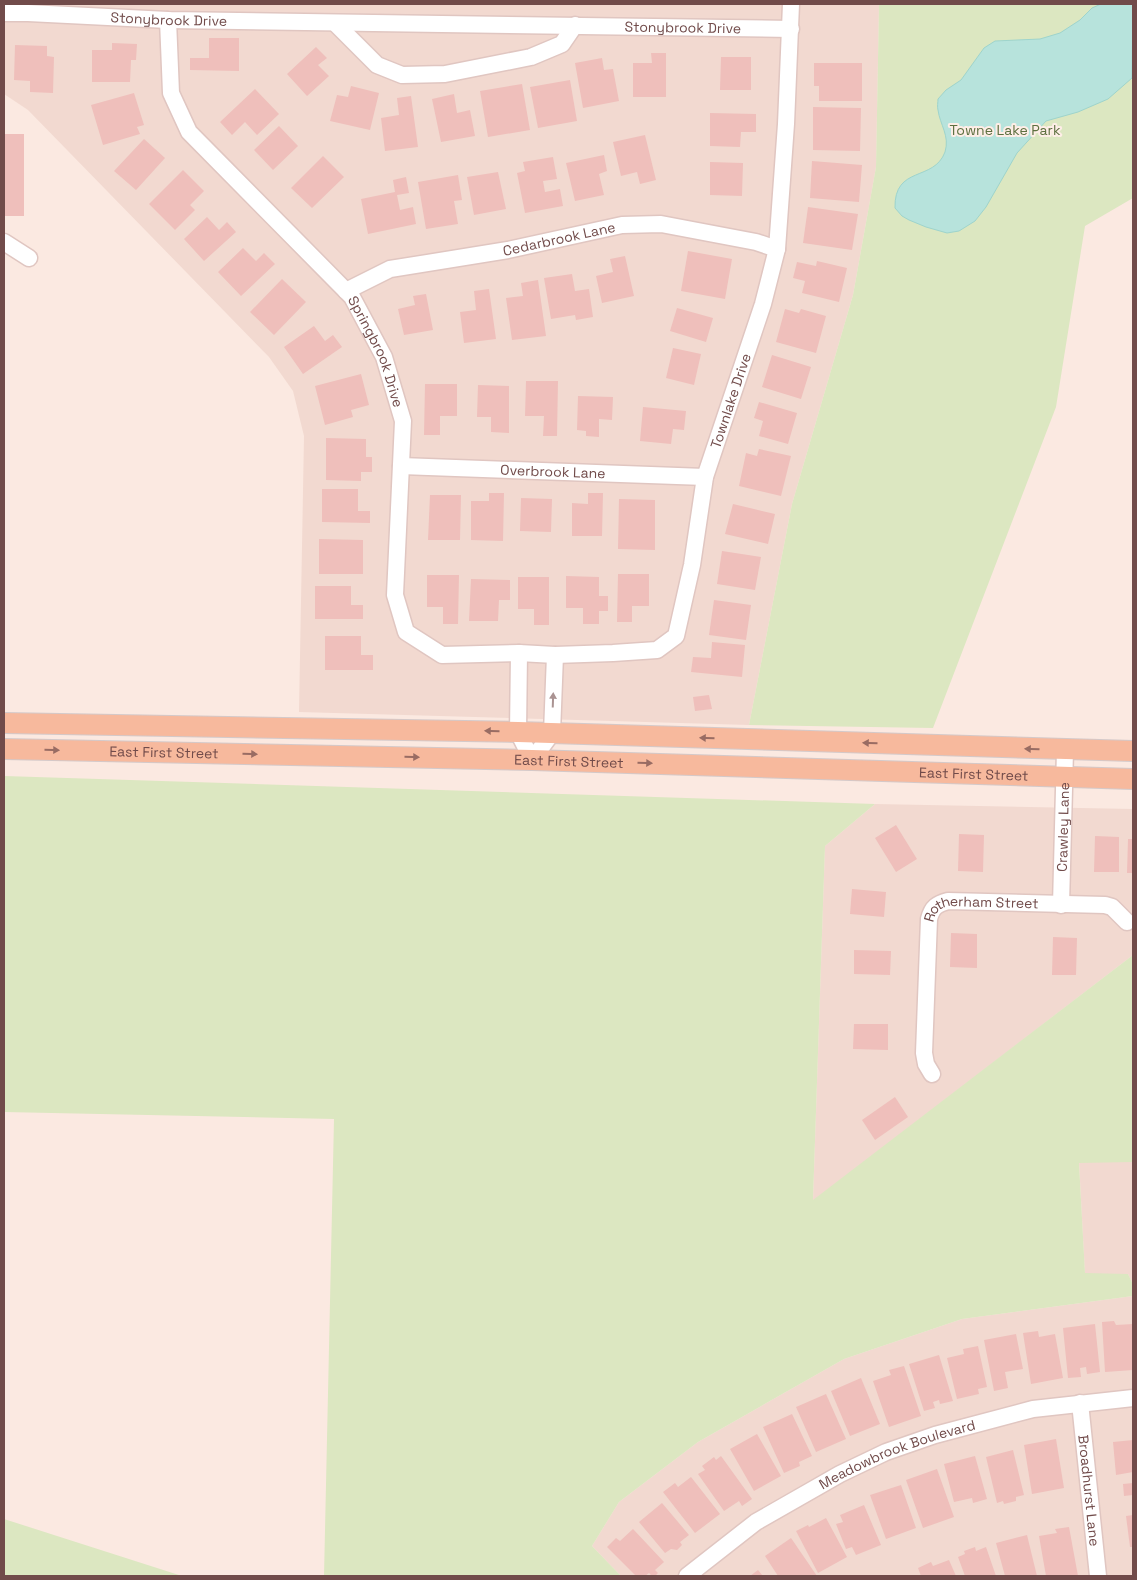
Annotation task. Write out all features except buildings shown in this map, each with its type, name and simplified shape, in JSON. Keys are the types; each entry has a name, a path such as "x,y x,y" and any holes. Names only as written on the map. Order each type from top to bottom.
{"main road":[{"name":"East First Street","path":"4,723 518,732 1133,752"},
{"name":"East First Street","path":"4,749 532,760 1133,779"}],"street":[{"name":"Townlake Drive","path":"519,653 555,655 657,650 676,636 692,565 704,477 763,304 777,249 786,124 791,29 790,4"},
{"name":"Stonybrook Drive","path":"4,13 168,20 791,29"},
{"name":"Springbrook Drive","path":"168,20 171,93 190,132 352,297 384,357 403,421 396,595 406,632 442,655 519,653"},
{"path":"335,22 378,65 402,75 445,74 531,56 562,44 576,25"},
{"name":"Cedarbrook Lane","path":"346,291 390,269 508,250 622,224 661,224 756,242 777,249"},
{"path":"4,242 29,258"},
{"name":"Overbrook Lane","path":"402,466 704,477"},
{"path":"519,653 518,732 532,760 552,733 555,655"},
{"name":"Crawley Lane","path":"1061,905 1065,750"},
{"name":"Rotherham Street","path":"932,1074 926,1064 924,1053 928,919 930,912 935,906 948,901 1105,906 1112,907 1127,922"},
{"name":"Meadowbrook Boulevard","path":"687,1576 756,1522 840,1474 886,1452 982,1421 1033,1409 1133,1398"},
{"name":"Broadhurst Lane","path":"1080,1404 1098,1576"}],"shaded area":[{"path":"4,4 879,4 876,167 853,295 792,504 749,725 299,712 304,436 293,391 269,357 28,110 4,94"},
{"path":"875,804 1133,809 1133,955 813,1201 825,846"},
{"path":"1079,1162 1133,1162 1133,1284 1128,1274 1085,1274"},
{"path":"1133,1296 1133,1576 621,1576 592,1546 619,1502 698,1442 844,1359 962,1319"}],"green space":[{"name":"Towne Lake Park","path":"879,4 1133,4 1133,198 1085,226 1056,407 933,728 749,725 792,504 853,295 876,167"},
{"path":"4,776 875,804 825,846 813,1200 1133,955 1133,1162 1079,1163 1085,1273 1128,1274 1133,1284 1133,1296 962,1319 844,1359 698,1442 619,1502 592,1546 621,1576 324,1576 334,1119 4,1112"},
{"path":"4,1519 182,1576 4,1576"}],"water":[{"path":"1101,4 1133,4 1132,78 1108,99 1078,112 1046,121 1017,153 986,207 975,221 959,231 947,233 926,227 902,216 895,208 896,194 901,185 907,179 940,161 945,152 946,136 939,115 938,99 946,90 961,80 984,48 995,41 1040,39 1060,33 1080,20 1092,8"}]}
